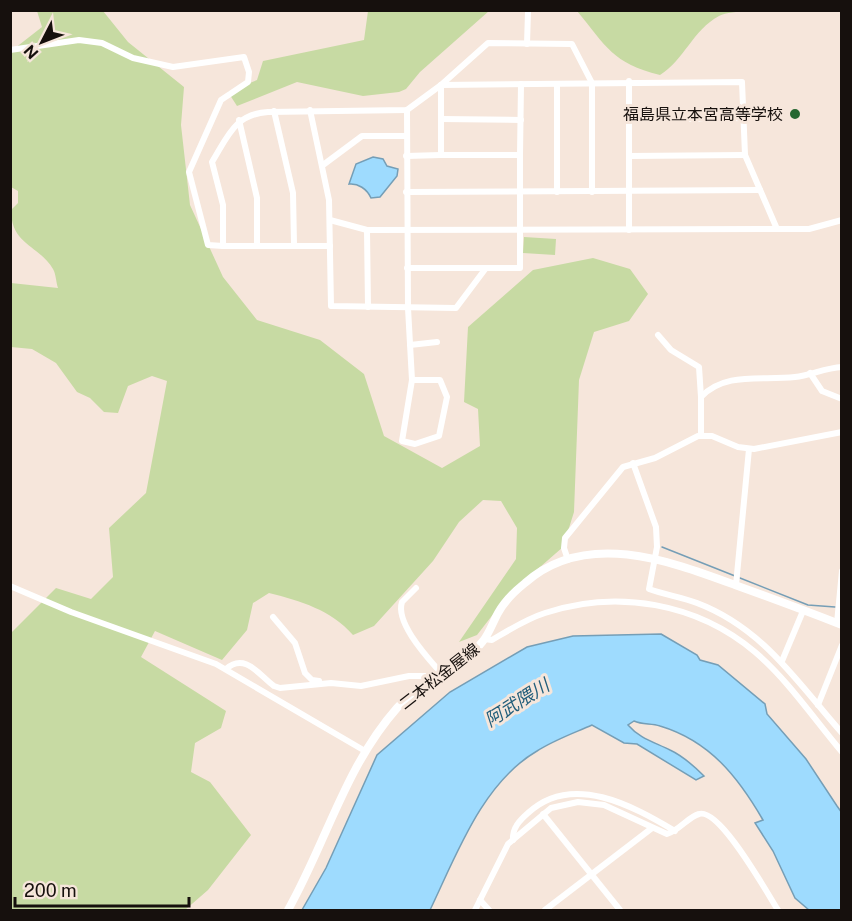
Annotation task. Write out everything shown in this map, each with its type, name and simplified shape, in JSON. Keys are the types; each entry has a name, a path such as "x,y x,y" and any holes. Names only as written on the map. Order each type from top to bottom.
{"main road":[{"name":"二本松金屋線","path":"288,910 351,774 365,751 398,706 484,639 499,611 526,581 568,560 612,554 654,557 736,580 839,624"}],"street":[{"path":"527,44 528,12"},
{"path":"10,50 79,40 102,43 133,58 173,67 244,57 249,72 248,82 221,100 189,172 207,245 330,246"},
{"path":"223,246 222,205 212,162 239,120 257,112 406,110 441,85 488,43 572,44 592,83 592,192"},
{"path":"441,85 629,81 742,82 745,155 777,229"},
{"path":"629,81 629,230"},
{"path":"407,268 519,268 521,84"},
{"path":"557,84 557,192"},
{"path":"441,85 441,155"},
{"path":"310,110 323,165 330,220 331,306 456,308 486,268"},
{"path":"406,110 407,268 412,380 402,441 415,444 439,436 447,397 440,380 412,380"},
{"path":"274,111 293,193 294,246"},
{"path":"630,120 743,118"},
{"path":"441,119 521,120"},
{"path":"239,120 257,198 257,246"},
{"path":"323,165 362,136 407,136"},
{"path":"406,156 520,155"},
{"path":"629,156 745,155"},
{"path":"406,192 629,193 760,190"},
{"path":"330,220 367,230 777,229 819,228 842,220"},
{"path":"367,230 368,308"},
{"path":"658,335 671,350 699,367 701,436"},
{"path":"410,345 437,342"},
{"path":"701,397 712,386 739,379 798,377 842,367"},
{"path":"810,373 822,391 842,399"},
{"path":"568,560 564,548 565,538 614,476 633,463 655,458 701,436 712,436 749,449 842,432"},
{"path":"736,580 749,449"},
{"path":"633,463 655,519 657,540 649,589 691,600 744,627 782,661 842,733"},
{"path":"839,624 838,607 842,572"},
{"path":"10,586 71,612 226,669 365,751"},
{"path":"416,588 402,602 401,614 418,647 439,674"},
{"path":"484,639 492,640 544,613 595,602 634,602 677,609 722,628 756,653 842,752"},
{"path":"782,661 803,610"},
{"path":"273,617 295,644 308,677 327,684"},
{"path":"818,705 842,645"},
{"path":"226,669 236,663 244,663 280,688 327,684 361,686 416,675 439,674"},
{"path":"513,840 514,828 530,811 540,804 572,795 608,797 624,803 675,831"},
{"path":"476,910 504,849 513,840 543,814 560,805 591,802 617,810 667,834 699,814 707,815 736,845 778,910"},
{"path":"543,814 594,874 620,910"},
{"path":"545,910 652,828"},
{"path":"480,900 489,910"}],"green space":[{"path":"37,11 103,11 128,42 184,87 181,125 190,205 223,277 257,320 320,340 364,374 384,436 442,468 480,446 478,409 464,402 468,327 533,270 593,258 630,269 648,294 629,321 594,332 579,380 574,512 563,547 508,595 477,635 459,642 516,559 517,528 501,501 483,500 459,522 433,561 374,626 353,635 335,619 315,608 269,593 253,603 247,630 222,660 155,631 141,657 226,711 221,728 195,743 191,772 210,782 251,835 208,890 185,910 11,910 11,633 56,588 91,599 113,577 109,528 146,493 167,381 152,376 128,386 118,413 104,412 90,398 77,392 56,363 32,349 11,347 11,283 58,288 54,271 47,261 16,231 12,222 11,210 18,203 18,191 11,187 10,52 42,27"},
{"path":"368,11 489,11 420,72 406,89 399,92 363,96 297,82 237,106 228,92 257,80 263,61 364,40"},
{"path":"577,11 746,11 725,14 710,22 676,61 660,75 621,59 604,44"},
{"path":"524,237 556,239 555,255 523,253"}],"water":[{"path":"373,157 383,159 387,166 398,169 397,176 380,197 371,198 362,187 349,184 356,164"},
{"name":"阿武隈川","path":"661,634 697,655 700,660 718,665 765,704 767,714 806,759 842,813 841,910 809,910 795,898 773,851 755,823 763,820 733,775 721,762 694,741 678,733 657,725 634,721 628,725 637,733 679,755 704,776 696,780 637,744 624,743 592,725 537,751 501,782 473,822 430,910 302,910 326,868 377,755 450,692 527,647 573,636"}],"waterway":[{"path":"662,547 735,576"},
{"path":"740,578 808,605 835,607"}],"place":[{"name":"福島県立本宮高等学校","path":"795,114"}]}
